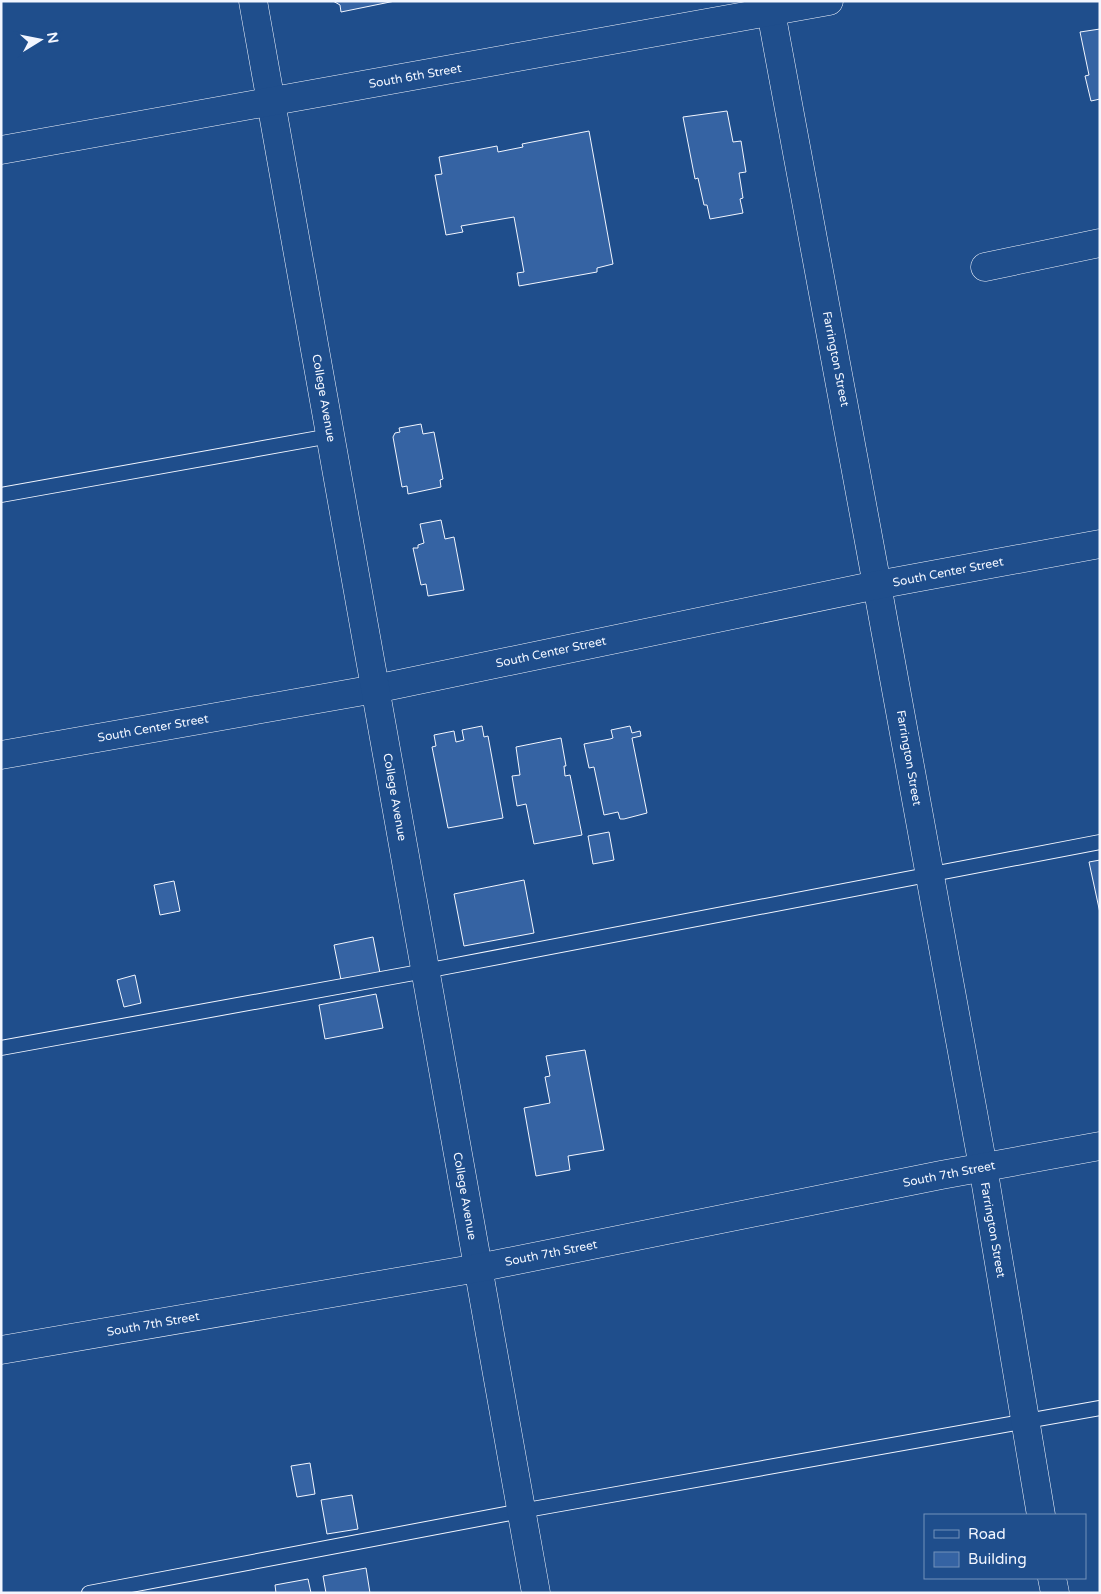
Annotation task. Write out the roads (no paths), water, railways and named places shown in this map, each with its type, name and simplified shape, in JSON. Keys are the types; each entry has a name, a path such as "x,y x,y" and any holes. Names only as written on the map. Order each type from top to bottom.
{"street":[{"name":"College Avenue","path":"253,1 536,1593"},
{"name":"South 6th Street","path":"1,150 770,7 830,1"},
{"name":"Farrington Street","path":"770,7 878,585 983,1167 1041,1514"},
{"path":"984,268 1100,243"},
{"name":"South Center Street","path":"1,756 376,688 878,585 1100,544"},
{"name":"South 7th Street","path":"1,1350 478,1268 983,1167 1100,1146"},
{"path":"1052,1579 1055,1593"}],"lane":[{"path":"1,495 330,436"},
{"path":"1,1048 425,971 1100,842"},
{"path":"89,1593 522,1511 1100,1408"}]}
